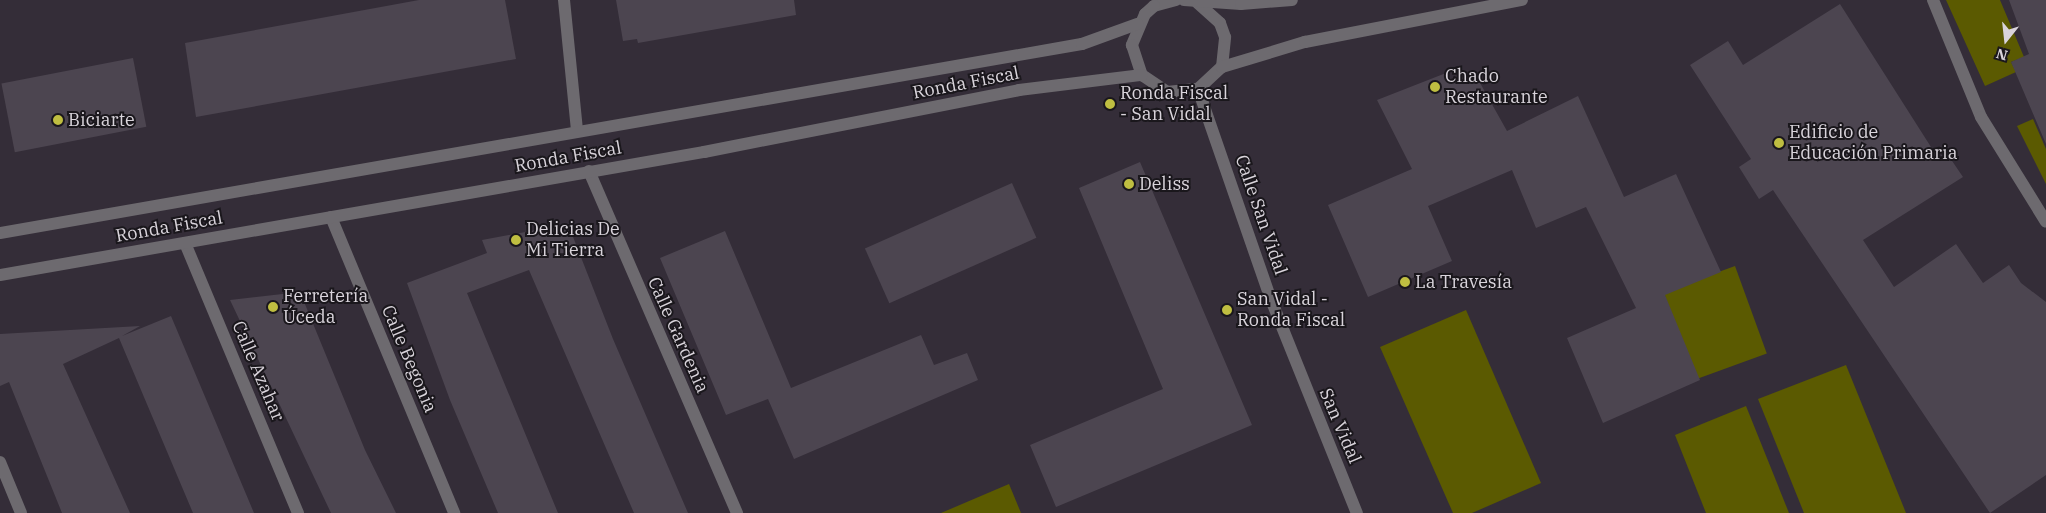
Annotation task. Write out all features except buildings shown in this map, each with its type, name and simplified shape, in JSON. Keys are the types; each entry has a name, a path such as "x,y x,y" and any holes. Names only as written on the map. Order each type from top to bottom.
{"street":[{"path":"564,0 576,130"},
{"name":"Ronda Fiscal","path":"0,234 576,130 1082,44 1137,24 1145,14 1169,0"},
{"path":"1184,0 1198,3 1292,0"},
{"path":"1137,24 1133,56 1142,75 1167,92 1198,89 1222,67 1305,42 1522,0"},
{"path":"1932,0 1981,117 2046,222"},
{"path":"1198,3 1220,23 1225,37 1222,67"},
{"name":"Ronda Fiscal","path":"0,275 589,171 1020,90 1142,75"},
{"name":"Calle San Vidal","path":"1198,89 1291,352"},
{"name":"Calle Gardenia","path":"589,171 737,513"},
{"name":"Calle Begonia","path":"331,217 454,513"},
{"name":"Calle Azahar","path":"185,243 298,513"},
{"name":"San Vidal","path":"1291,352 1358,513"},
{"path":"0,462 21,513"}],"shaded area":[{"path":"1946,0 2000,0 2024,57 2011,62 2016,72 1985,86"},
{"path":"2033,119 2046,149 2046,184 2017,126"},
{"path":"1735,266 1767,353 1695,379 1664,292"},
{"path":"1466,310 1541,483 1472,513 1453,513 1380,347"},
{"path":"1846,365 1906,513 1804,513 1758,399"},
{"path":"1746,406 1789,513 1706,513 1675,435"},
{"path":"1009,484 1021,513 941,513"}],"place":[{"name":"Chado Restaurante","path":"1435,87"},
{"name":"Ronda Fiscal - San Vidal","path":"1110,104"},
{"name":"Biciarte","path":"58,120"},
{"name":"Edificio de Educación Primaria","path":"1779,143"},
{"name":"Deliss","path":"1129,184"},
{"name":"Delicias De Mi Tierra","path":"516,240"},
{"name":"La Travesía","path":"1405,282"},
{"name":"Ferretería Úceda","path":"273,307"},
{"name":"San Vidal - Ronda Fiscal","path":"1227,310"}]}
